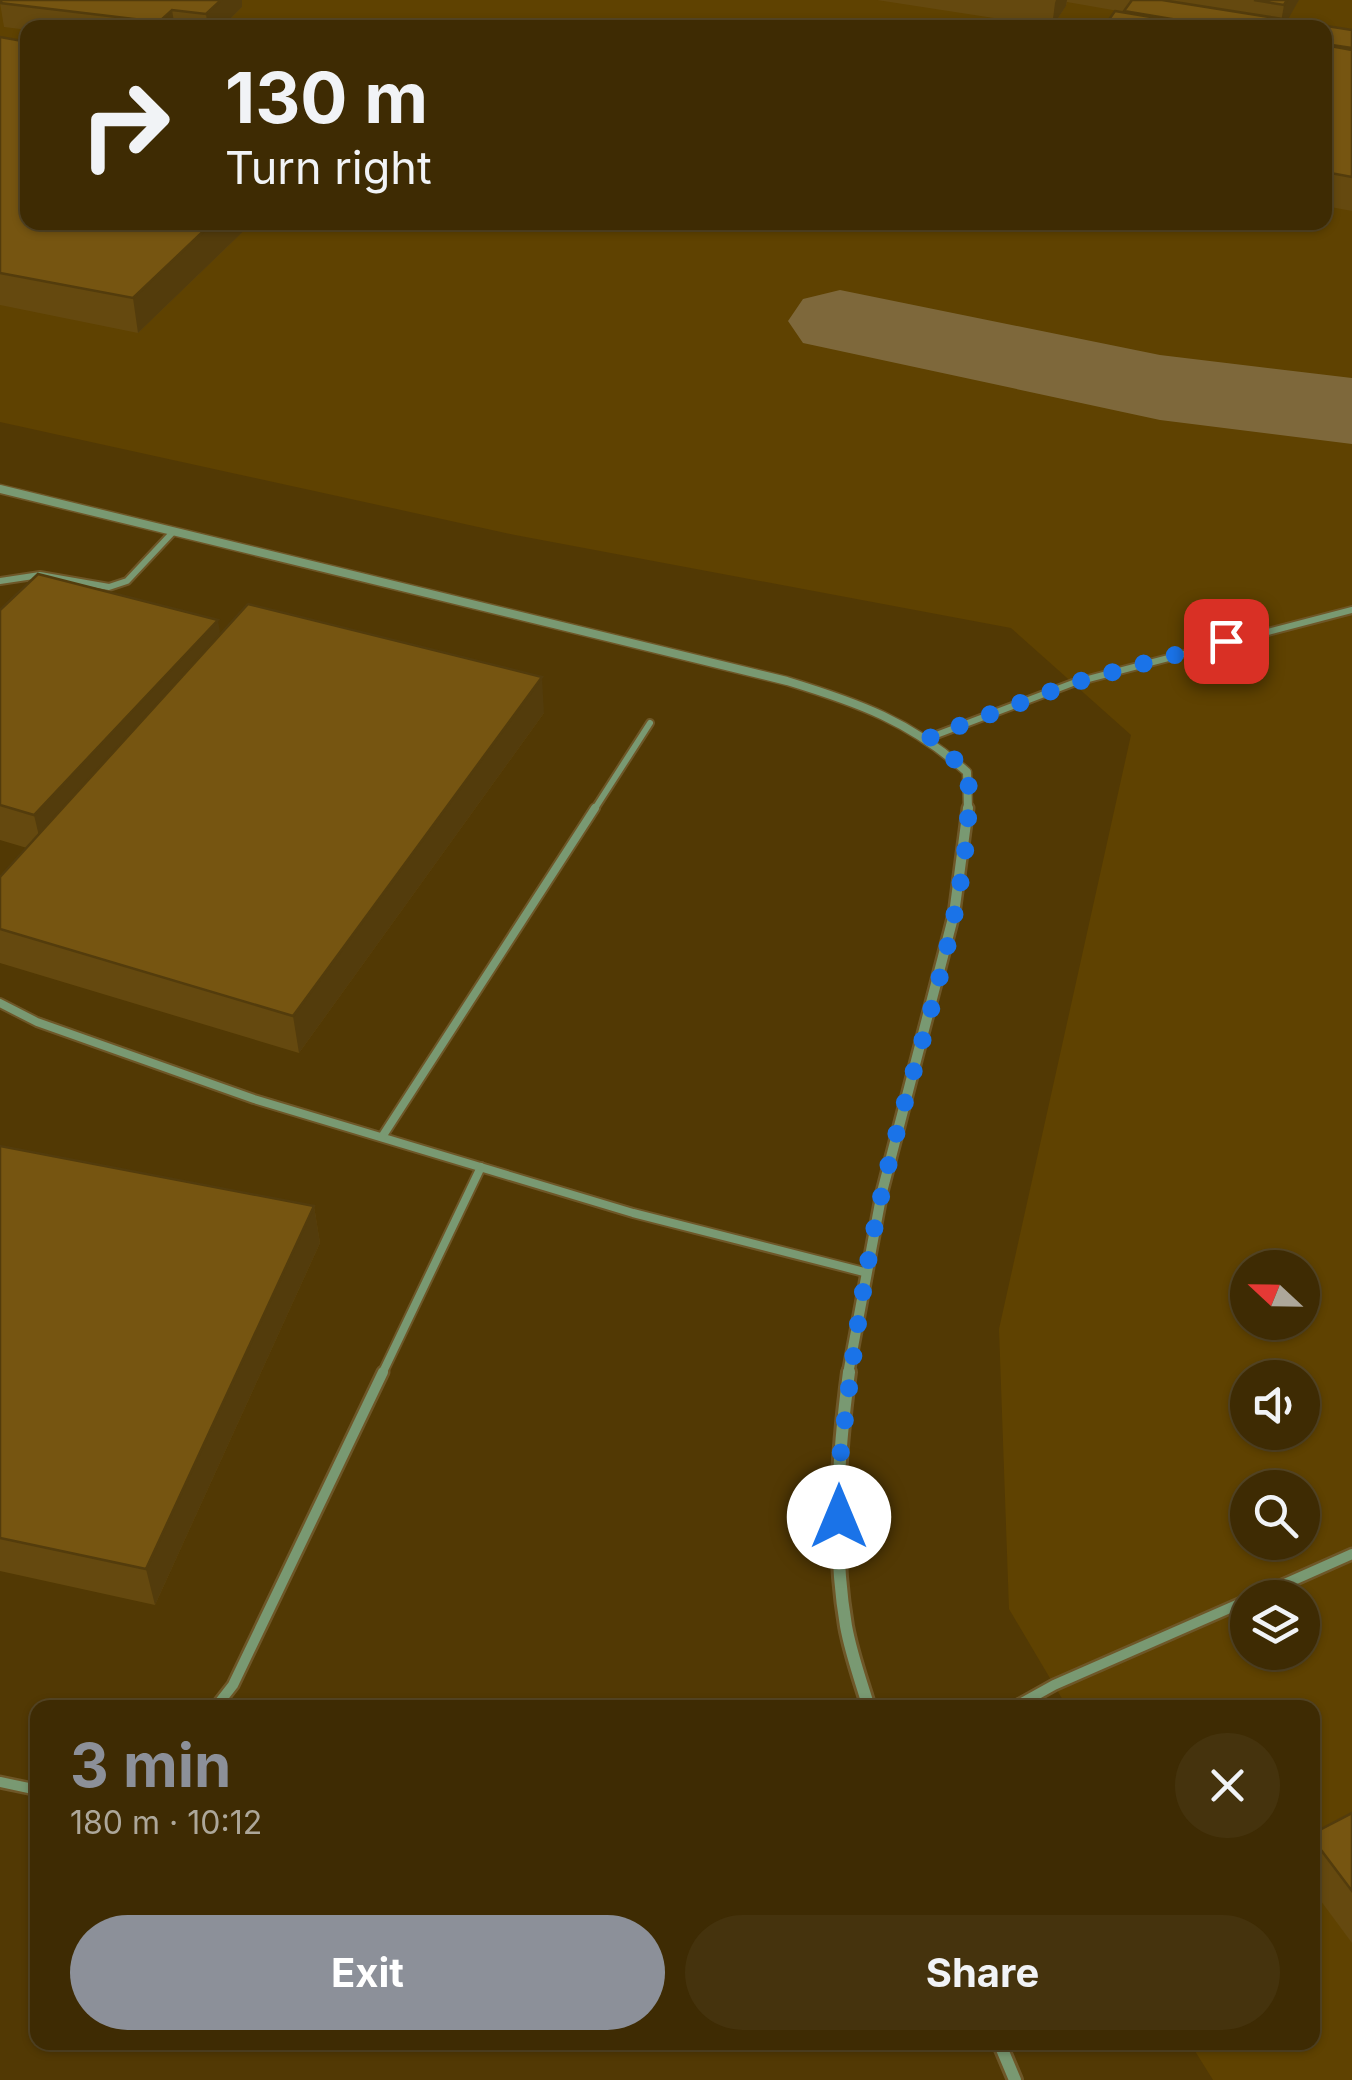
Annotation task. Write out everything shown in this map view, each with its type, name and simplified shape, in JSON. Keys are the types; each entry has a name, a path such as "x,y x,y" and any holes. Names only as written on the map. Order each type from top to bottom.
{"street":[{"path":"0,489 788,681 884,711 930,737 968,772 970,814 944,953 864,1272 837,1482 845,1622 867,1700"},
{"path":"1003,2050 1015,2080"}],"lane":[{"path":"0,582 40,575 110,587 127,581 173,532"},
{"path":"930,737 1073,683 1352,610"},
{"path":"382,1137 650,723"},
{"path":"0,1003 37,1022 236,1092 634,1213 864,1272"},
{"path":"221,1700 233,1684 481,1167"},
{"path":"1293,1580 1352,1554"},
{"path":"1028,1700 1230,1608"},
{"path":"0,1782 30,1788"}],"shaded area":[{"path":"0,0 1352,0 1352,2080 1213,2080 1194,2050 1320,2050 1320,1700 1063,1700 1009,1609 999,1329 1131,735 1011,628 515,535 0,422"}],"building":[{"path":"221,0 206,14 172,10 161,20 0,3"},
{"path":"1132,0 1162,0 1289,20 1177,20 1124,11"},
{"path":"1254,0 1287,0 1284,5"},
{"path":"1115,11 1169,20 1109,20"},
{"path":"1332,27 1352,30 1352,48 1332,45"},
{"path":"0,37 20,41 20,230 205,230 133,298 0,273"},
{"path":"1332,46 1352,50 1352,177 1332,173"},
{"path":"38,574 218,620 34,815 0,805 0,610"},
{"path":"248,604 542,677 293,1016 0,929 0,877"},
{"path":"0,1146 314,1206 146,1569 0,1538"},
{"path":"1352,1813 1352,1891 1320,1849 1320,1830"}],"taxiway":[{"path":"840,321 1160,388 1352,411"}],"route":[{"path":"839,1517 837,1482 864,1272 944,953 970,814 968,772 930,737 1073,683 1226,641"}]}
